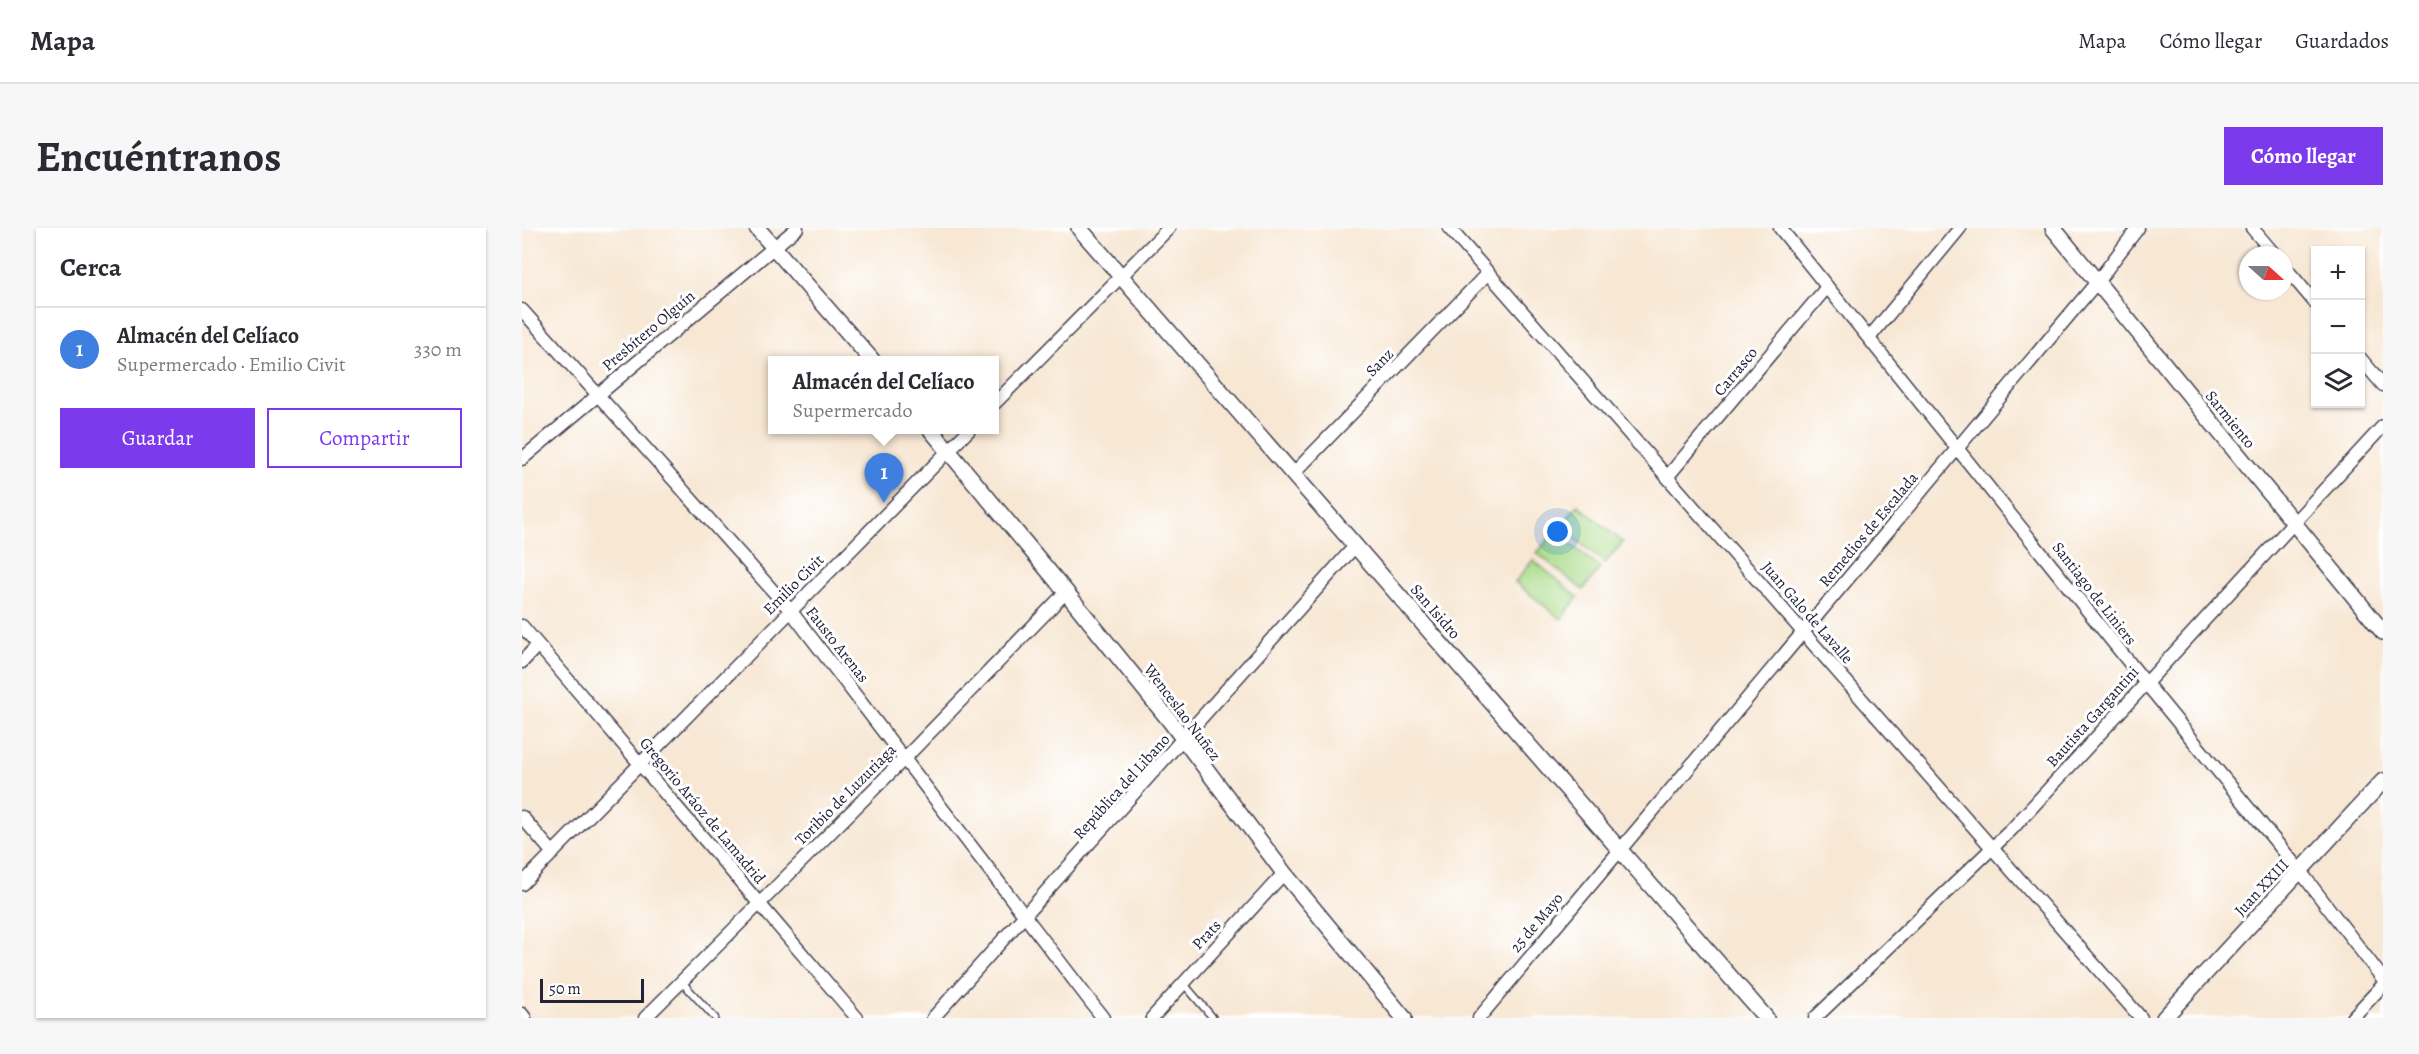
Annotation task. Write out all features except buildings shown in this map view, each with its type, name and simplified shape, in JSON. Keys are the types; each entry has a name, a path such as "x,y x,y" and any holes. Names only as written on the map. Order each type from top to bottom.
{"street":[{"path":"757,228 868,356"},
{"name":"Presbítero Olguín","path":"522,459 797,228"},
{"name":"San Isidro","path":"1079,228 1766,1018"},
{"path":"999,399 1169,228"},
{"name":"Santiago de Liniers","path":"1780,228 2300,871 2383,979"},
{"path":"1869,338 1960,228"},
{"name":"Sarmiento","path":"2053,228 2383,632"},
{"name":"Remedios de Escalada","path":"1619,848 1803,633 2097,282 2138,228"},
{"path":"2252,228 2267,246"},
{"name":"Juan Galo de Lavalle","path":"1454,230 1488,273 2141,1018"},
{"name":"Sanz","path":"1293,474 1488,273"},
{"path":"2293,277 2313,300"},
{"name":"Carrasco","path":"1668,476 1827,287"},
{"name":"Fausto Arenas","path":"522,310 790,610 1103,1018"},
{"path":"2365,363 2383,385"},
{"name":"Bautista Gargantini","path":"1815,1018 1993,847 2383,426"},
{"name":"Wenceslao Nuñez","path":"936,434 1066,592 1184,741 1284,873 1404,1018"},
{"name":"Emilio Civit","path":"522,884 964,434"},
{"name":"República del Libano","path":"933,1018 1184,741 1355,546"},
{"name":"Toribio de Luzuriaga","path":"645,1018 905,758 1066,592"},
{"name":"Gregorio Aráoz de Lamadrid","path":"522,626 642,763 857,1018"},
{"path":"522,662 538,645"},
{"name":"Juan XXIII","path":"2164,1018 2383,781"},
{"path":"522,817 553,853"},
{"name":"25 de Mayo","path":"1479,1018 1619,848"},
{"name":"Prats","path":"1152,1018 1284,873"},
{"path":"2352,1018 2383,985"},
{"path":"522,1014 525,1018"}],"lane":[{"path":"681,982 715,1018"},
{"path":"1183,983 1213,1018"}],"green space":[{"path":"1578,505 1623,542 1605,563 1560,527"},
{"path":"1555,531 1600,568 1583,590 1537,553"},
{"path":"1533,560 1578,597 1561,619 1515,582"}],"place":[{"name":"Almacén del Celíaco","path":"884,503"}]}
